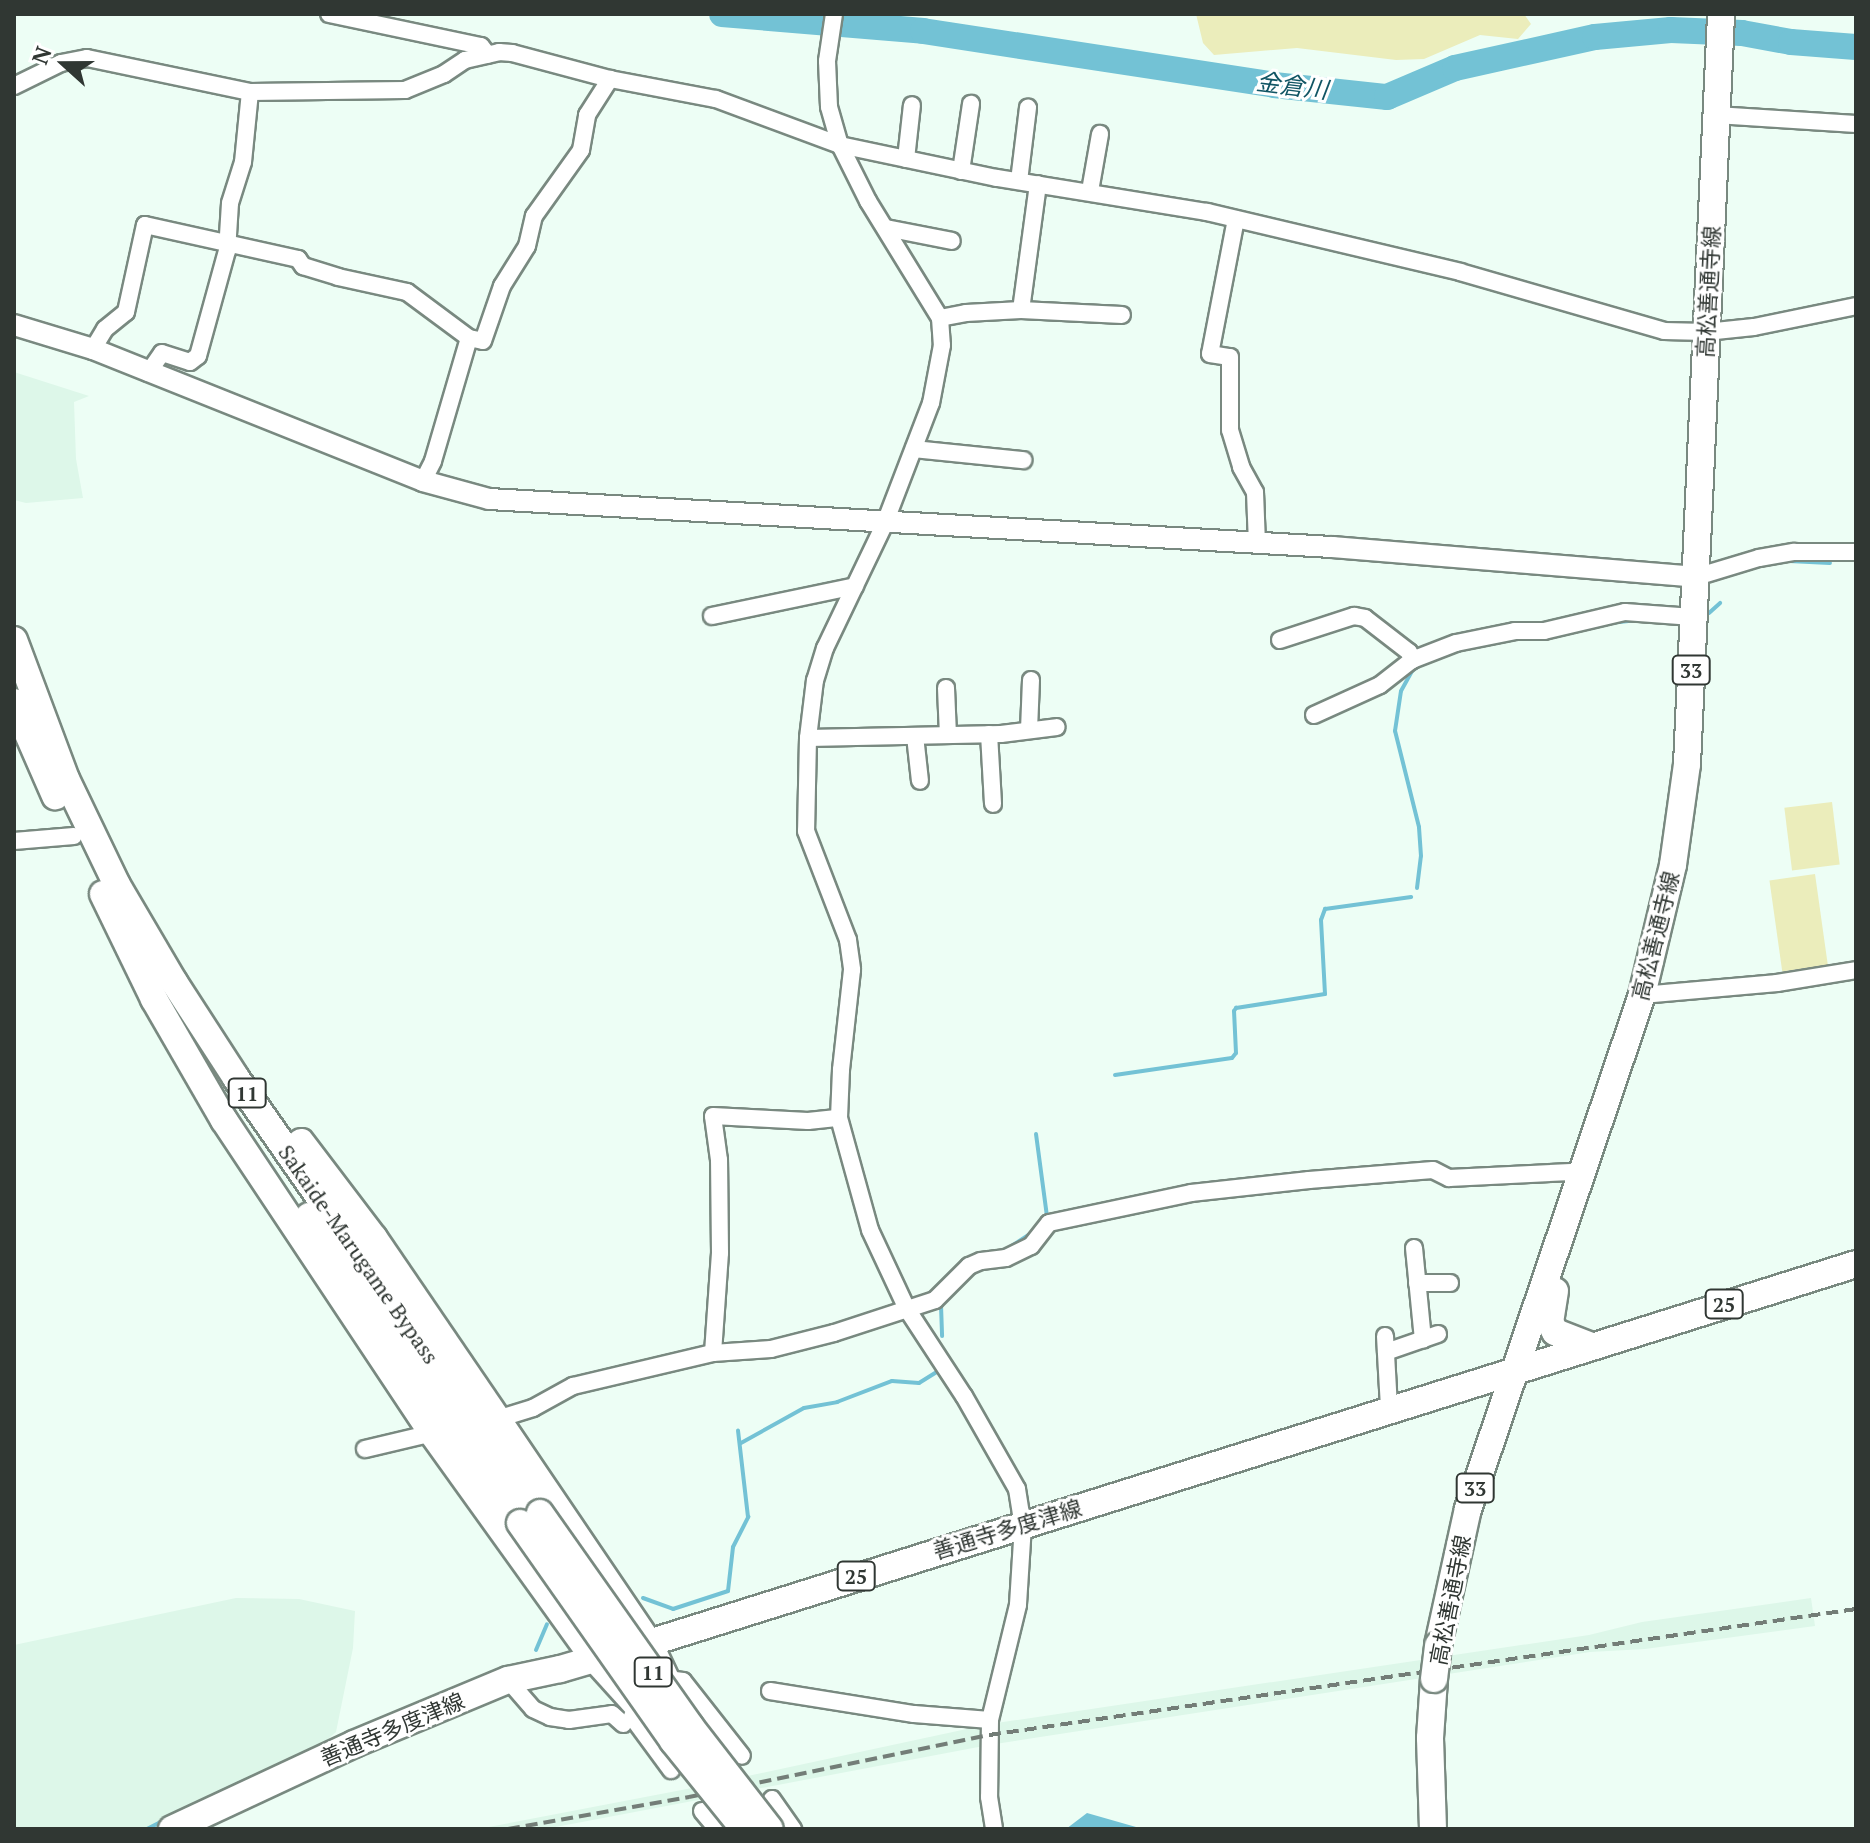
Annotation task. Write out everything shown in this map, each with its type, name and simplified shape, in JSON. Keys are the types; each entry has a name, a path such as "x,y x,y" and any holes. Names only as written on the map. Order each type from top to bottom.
{"main road":[{"name":"高松善通寺線","path":"1433,1829 1430,1738 1434,1679 1438,1645 1468,1509 1642,995 1667,895 1680,821 1687,764 1721,14"},
{"name":"Sakaide-Marugame Bypass","path":"14,640 66,779 117,885 158,955 236,1078 530,1518 673,1741 760,1828"},
{"name":"Sakaide-Marugame Bypass","path":"14,702 103,894 221,1087 530,1518"},
{"path":"103,894 147,986 224,1120 435,1432 593,1657 629,1715 669,1716 667,1679 649,1643 494,1421 374,1238 158,955"},
{"path":"1569,1214 1570,1236 1550,1322 1555,1332 1567,1339 1592,1346"},
{"name":"善通寺多度津線","path":"172,1829 354,1744 508,1680 560,1669 649,1643 1389,1408 1856,1264"},
{"path":"1528,1337 1534,1352 1553,1358"},
{"path":"1458,1387 1479,1391 1495,1406 1470,1482 1468,1509"}],"street":[{"path":"329,14 481,46 488,55"},
{"path":"834,14 827,61 829,107 840,145 940,318 938,374 914,449 885,523 825,648 815,680 808,738 806,831 848,940 852,970 839,1118 870,1230 907,1309 964,1396 1017,1489 1023,1525 1018,1605 990,1720 989,1797 994,1829"},
{"path":"14,86 61,63 87,58 250,92 405,90 444,74 465,60 512,53 610,79 716,99 840,145 961,171 1090,191 1236,219 1460,272 1664,331 1706,332 1754,327 1856,306"},
{"path":"93,349 105,329 126,312 145,225 298,259 303,266 407,292 469,338 483,341 502,286 527,246 534,216 581,150 587,115 610,79"},
{"path":"148,373 162,353 190,362 198,356 227,242 230,203 243,162 250,92"},
{"path":"961,171 971,104"},
{"path":"906,159 912,105"},
{"path":"1019,181 1028,108"},
{"path":"1716,113 1856,124"},
{"path":"1090,191 1100,134"},
{"path":"1021,310 1038,184"},
{"path":"1236,219 1210,354 1230,357 1230,430 1241,467 1255,492 1257,543"},
{"path":"886,228 952,241"},
{"path":"940,318 966,313 1021,310 1122,315"},
{"path":"14,325 93,349 423,481 489,499 1257,543 1696,577 1759,558 1794,552 1856,552"},
{"path":"423,481 433,461 469,338"},
{"path":"914,449 1023,460"},
{"path":"712,616 855,586"},
{"path":"1314,715 1380,685 1412,660 1481,636 1544,631 1625,612 1693,617"},
{"path":"1280,640 1354,616 1365,618 1409,652 1412,660"},
{"path":"1029,730 1031,680"},
{"path":"946,688 948,735"},
{"path":"808,738 989,734 1057,727"},
{"path":"989,734 993,804"},
{"path":"915,736 920,781"},
{"path":"14,841 74,836"},
{"path":"1642,995 1777,983 1856,970"},
{"path":"713,1353 720,1253 719,1160 713,1116 808,1121 839,1118"},
{"path":"494,1421 533,1408 573,1386 713,1353 771,1349 935,1300 969,1266 1006,1258 1031,1246 1049,1223 1191,1193 1433,1170 1449,1178 1571,1172"},
{"path":"1389,1408 1385,1344 1430,1337 1417,1283 1414,1248"},
{"path":"1417,1283 1450,1283"},
{"path":"365,1449 435,1432"},
{"path":"629,1715 667,1679 683,1681 742,1756"},
{"path":"508,1680 533,1709 550,1717 569,1720 612,1714 629,1715 671,1770"},
{"path":"770,1691 914,1714 990,1720"},
{"path":"772,1799 793,1829"},
{"path":"702,1811 717,1829"}],"shaded area":[{"path":"14,372 89,396 74,402 76,459 83,498 26,503 14,500"},
{"path":"236,1598 299,1599 355,1611 353,1648 336,1732 328,1739 332,1747 155,1829 14,1829 14,1645"},
{"path":"1811,1598 1815,1626 1645,1649 1590,1652 989,1745 545,1829 478,1829 687,1789 990,1724 1589,1635 1642,1622"}],"green space":[{"path":"1196,14 1524,14 1531,24 1518,39 1480,35 1424,59 1396,60 1297,48 1214,55 1203,43"},
{"path":"1832,802 1840,865 1792,870 1784,808"},
{"path":"1815,874 1828,965 1782,972 1769,880"}],"water":[{"path":"1087,1813 1136,1827 1137,1829 1066,1829"}],"waterway":[{"name":"金倉川","path":"722,14 923,31 1274,85 1387,97 1455,68 1595,37 1671,30 1742,33 1791,42 1856,47"},
{"path":"1789,561 1830,563"},
{"path":"1709,613 1720,603"},
{"path":"1609,623 1636,620"},
{"path":"1417,888 1421,856 1419,827 1395,731 1401,691 1412,671 1420,665"},
{"path":"1115,1075 1232,1058 1236,1053 1236,1008 1325,994 1321,920 1325,909 1411,897"},
{"path":"1036,1134 1047,1216"},
{"path":"1010,1247 1033,1232"},
{"path":"941,1305 942,1336"},
{"path":"741,1443 804,1408 837,1402 892,1381 919,1383 941,1369"},
{"path":"643,1598 673,1609 728,1591 733,1547 748,1517 738,1431"},
{"path":"536,1650 547,1624"},
{"path":"218,1793 253,1777"},
{"path":"147,1829 163,1821"}],"railway":[{"path":"508,1829 689,1797 989,1735 1856,1609"}]}
